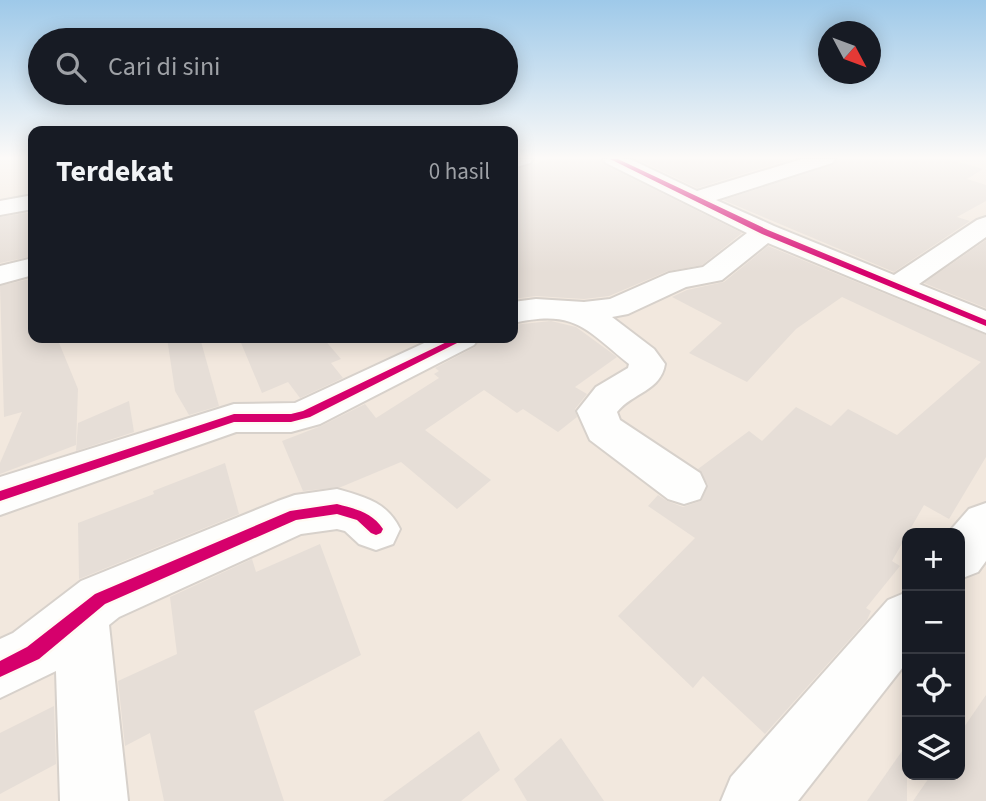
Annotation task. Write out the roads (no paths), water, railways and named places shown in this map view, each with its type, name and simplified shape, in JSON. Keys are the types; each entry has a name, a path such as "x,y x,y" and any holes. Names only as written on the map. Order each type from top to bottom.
{"street":[{"path":"689,196 765,232 986,323"},
{"path":"694,199 703,196"},
{"path":"0,208 28,203"},
{"path":"897,286 986,225"},
{"path":"518,311 536,308 584,312 617,307 679,279 712,274 765,232"},
{"path":"0,275 28,267"},
{"path":"584,312 642,357 647,364 645,374 609,396 597,411 604,429 684,486"},
{"path":"0,496 234,418 291,418 306,414 452,343"},
{"path":"0,669 33,653 100,599 295,515 337,509 361,516 376,529"},
{"path":"965,550 986,524"},
{"path":"81,615 94,801"},
{"path":"755,801 902,625"}]}
